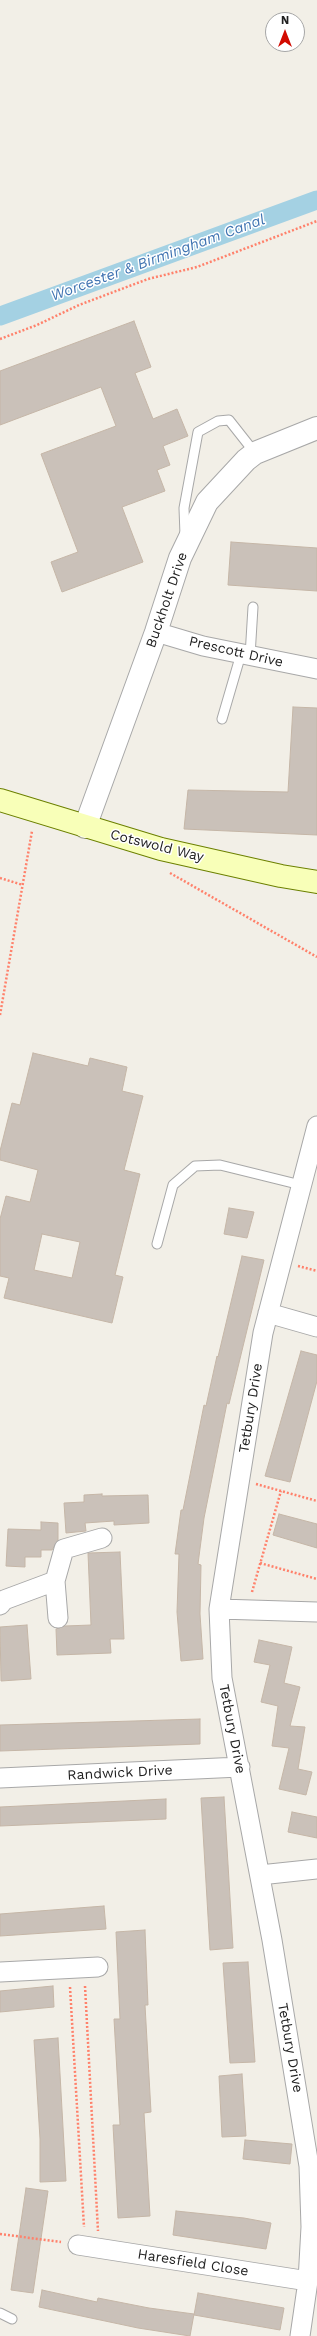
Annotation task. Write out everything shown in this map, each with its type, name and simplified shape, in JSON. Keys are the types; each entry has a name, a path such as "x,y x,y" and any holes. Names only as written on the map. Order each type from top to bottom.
{"main road":[{"name":"Cotswold Way","path":"0,800 35,812 161,849 281,876 317,882"}],"street":[{"name":"Buckholt Drive","path":"85,827 156,632 185,547 208,502 246,460 255,453 317,428"},
{"name":"Prescott Drive","path":"156,632 246,655 317,669"},
{"name":"Tetbury Drive","path":"306,2327 311,2227 309,2166 260,1875 222,1678 219,1609 263,1333 317,1126"},
{"path":"268,1313 317,1327"},
{"path":"58,1618 55,1581 64,1549 102,1538"},
{"path":"0,1605 4,1600 55,1581"},
{"path":"219,1609 317,1612"},
{"name":"Randwick Drive","path":"0,1778 240,1767"},
{"path":"260,1875 317,1869"},
{"path":"0,1972 84,1968"},
{"name":"Haresfield Close","path":"87,2246 308,2281"}],"lane":[{"path":"185,547 184,508 198,432 218,421 229,420 255,453"},
{"path":"222,719 246,655 253,607"},
{"path":"157,1244 173,1185 195,1166 220,1166 301,1185"},
{"path":"0,2313 12,2319"}],"path":[{"path":"0,339 37,325 86,302 148,279 197,267 317,222"},
{"path":"0,1015 35,812"},
{"path":"165,870 317,957"},
{"path":"0,878 23,885"},
{"path":"240,1479 317,1501"},
{"path":"247,1609 281,1491"},
{"path":"260,1563 317,1579"},
{"path":"84,1968 87,2246"},
{"path":"84,1968 87,2246"},
{"path":"0,2234 87,2246"}],"building":[{"path":"134,321 151,367 135,373 153,419 177,409 188,436 163,446 170,465 157,470 165,491 122,507 143,562 62,592 51,562 78,552 41,454 116,426 101,387 0,425 0,371"},
{"path":"231,542 317,548 317,591 228,585"},
{"path":"293,707 317,708 317,835 184,829 188,790 288,792"},
{"path":"33,1053 88,1066 90,1058 127,1067 122,1091 143,1096 124,1170 140,1174 115,1275 123,1277 112,1323 4,1298 9,1278 0,1276 0,1219 6,1196 30,1202 38,1170 0,1160 0,1151 12,1103 20,1105","holes":["42,1234 80,1242 72,1278 34,1270"]},
{"path":"229,1208 254,1212 247,1238 224,1234"},
{"path":"242,1256 264,1260 229,1404 227,1403 204,1518 198,1564 201,1565 200,1614 203,1659 181,1661 177,1612 179,1554 175,1554 181,1510 183,1510 204,1405 206,1406"},
{"path":"301,1351 317,1355 317,1381 290,1482 265,1476"},
{"path":"102,1494 102,1496 148,1495 149,1523 114,1525 114,1521 85,1523 86,1531 66,1533 64,1503 84,1502 84,1495"},
{"path":"279,1514 317,1524 317,1548 273,1535"},
{"path":"41,1522 58,1523 58,1540 52,1550 41,1550 41,1557 25,1557 25,1567 6,1566 8,1529 41,1530"},
{"path":"120,1552 124,1639 110,1639 111,1653 57,1655 56,1629 65,1626 91,1625 88,1553"},
{"path":"27,1625 31,1679 1,1681 0,1627"},
{"path":"259,1640 292,1647 284,1683 300,1687 290,1726 305,1727 298,1769 312,1772 306,1795 279,1789 289,1748 272,1746 278,1706 261,1702 270,1665 254,1662"},
{"path":"200,1719 200,1744 0,1751 0,1725"},
{"path":"224,1797 233,1948 210,1950 201,1798"},
{"path":"166,1799 166,1819 0,1826 0,1807"},
{"path":"292,1812 317,1817 317,1838 288,1832"},
{"path":"104,1906 106,1929 0,1936 0,1914"},
{"path":"145,1930 148,2005 145,2005 151,2112 144,2113 150,2216 118,2218 113,2125 120,2125 114,2019 120,2019 116,1932"},
{"path":"248,1962 255,2062 230,2063 223,1963"},
{"path":"53,1986 54,2007 0,2012 0,1991"},
{"path":"58,2038 66,2181 40,2182 40,2139 34,2040"},
{"path":"242,2074 246,2136 222,2137 219,2076"},
{"path":"245,2140 292,2144 290,2164 243,2159"},
{"path":"26,2188 48,2191 33,2293 11,2290"},
{"path":"176,2211 244,2218 271,2223 266,2249 173,2235"},
{"path":"42,2290 97,2302 98,2298 149,2308 194,2314 190,2336 138,2328 39,2307"},
{"path":"198,2293 284,2308 280,2330 194,2315"}],"waterway":[{"name":"Worcester & Birmingham Canal","path":"0,316 317,200"}]}
